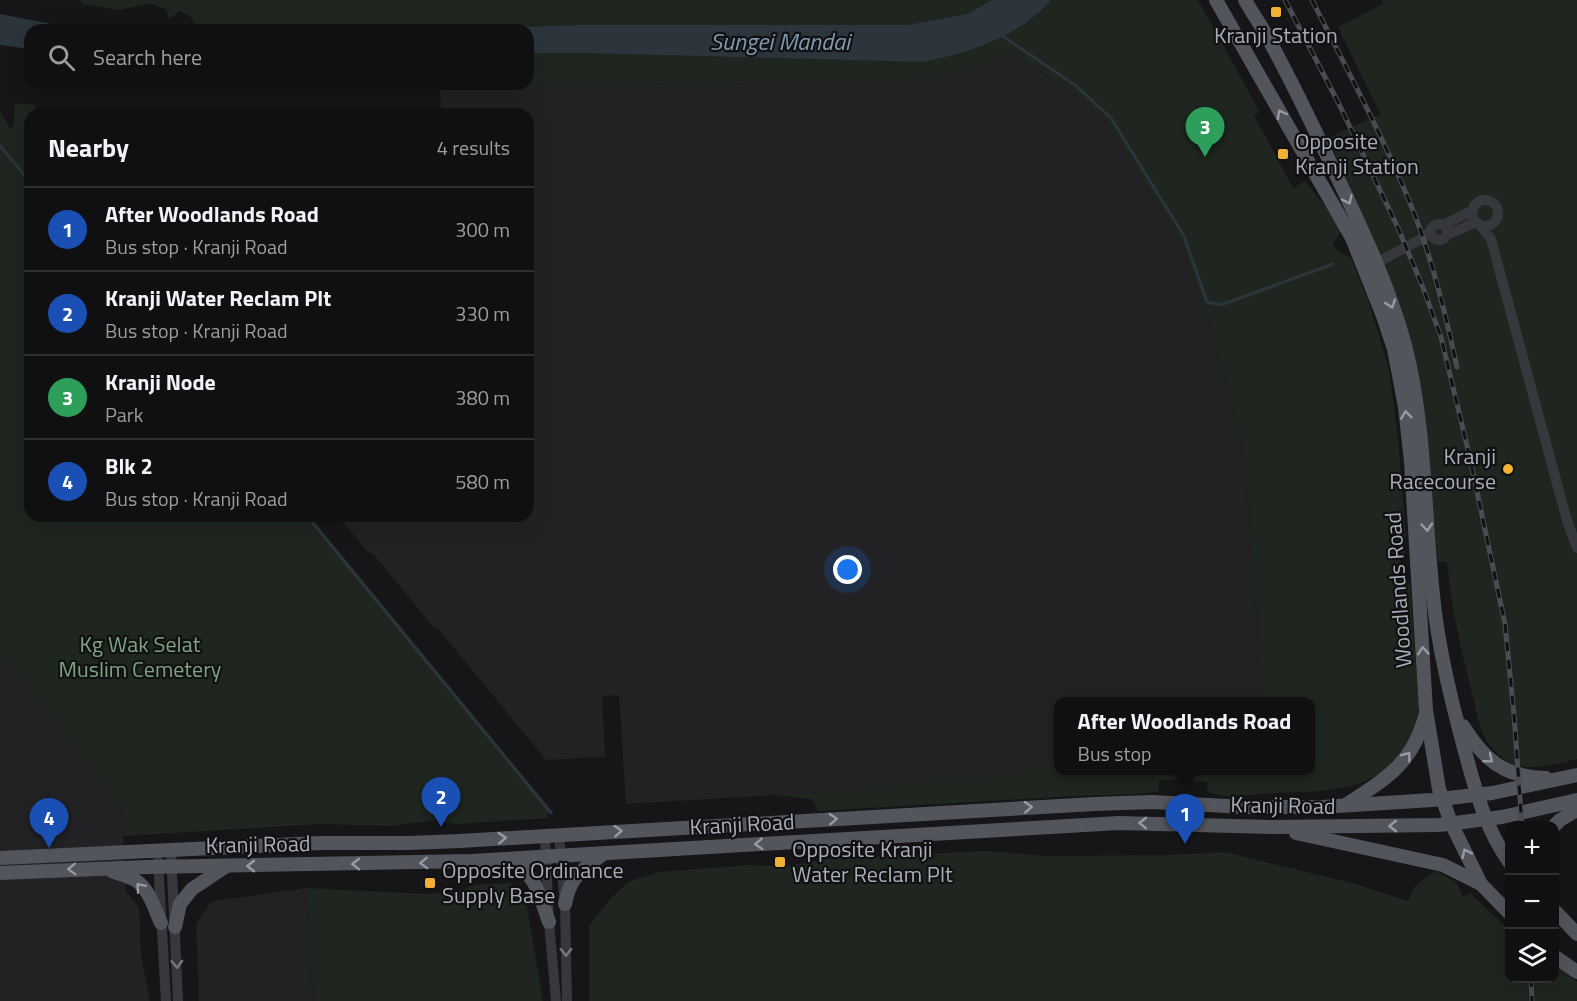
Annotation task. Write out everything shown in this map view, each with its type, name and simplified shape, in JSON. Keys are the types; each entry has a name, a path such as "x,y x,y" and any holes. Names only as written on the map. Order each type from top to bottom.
{"main road":[{"name":"Woodlands Road","path":"1216,0 1352,238 1394,349 1405,406 1411,462 1426,710 1442,800 1481,884 1505,910"},
{"name":"Woodlands Road","path":"1245,0 1302,103 1376,263 1405,344 1420,439 1433,598 1454,712 1476,795 1491,834 1505,856"},
{"path":"1345,805 1389,776 1406,759 1420,734 1426,710"},
{"path":"1454,712 1481,752 1498,766 1517,775 1542,778 1571,776"},
{"name":"Kranji Road","path":"0,858 321,843 409,843 1095,804 1152,802 1246,807 1442,800 1571,776"},
{"name":"Kranji Road","path":"0,873 165,866 386,864 507,859 1108,824 1273,827 1451,823 1486,819 1577,800"},
{"path":"1559,821 1577,810"},
{"path":"1273,827 1443,865 1481,884"},
{"path":"321,843 327,864"},
{"path":"565,904 568,887 578,874 603,854"},
{"path":"507,859 521,866 530,875 549,922"},
{"path":"175,927 180,904 192,889 227,866"},
{"path":"103,868 134,879 140,884 161,923"},
{"path":"1559,915 1577,934"},
{"path":"1559,959 1577,972"}],"street":[{"path":"1376,263 1430,238 1473,210 1480,201 1491,201 1498,209 1491,239"},
{"path":"1473,210 1478,223 1491,239 1566,517 1577,548"},
{"path":"1441,229 1478,223 1486,225 1494,222"},
{"path":"1430,238 1441,240 1441,229"},
{"path":"559,835 565,904 567,1001"},
{"path":"545,836 556,1001"},
{"path":"164,851 175,927 178,1001"},
{"path":"165,866 161,923 166,1001"}],"shaded area":[{"path":"1010,50 1078,97 1107,123 1178,238 1209,322 1245,459 1260,666 1264,697 1054,697 1054,764 1025,766 1025,776 924,781 859,790 626,804 619,695 602,696 605,757 546,760 439,630 433,627 375,556 367,551 343,522 534,522 534,108 441,108 440,90 534,90 534,86 852,82 936,77 988,63"},
{"path":"0,650 116,798 122,815 126,892 139,907 141,955 150,1001 0,1001"},
{"path":"307,888 313,1001 199,1001 196,924 212,901"}],"green space":[{"path":"80,0 992,0 967,14 907,25 534,27 534,24 194,24 191,17 180,11 169,19 166,9 149,3 120,10 84,4"},
{"path":"1051,0 1198,0 1260,112 1254,115 1293,188 1305,181 1336,220 1341,231 1333,245 1338,251 1351,258 1369,303 1389,369 1398,438 1406,537 1404,558 1400,559 1402,572 1405,572 1410,587 1419,707 1412,734 1400,755 1386,770 1368,780 1348,787 1238,797 1207,792 1208,782 1176,779 1159,781 1159,791 1140,794 818,811 812,799 773,795 859,790 924,781 1025,776 1025,766 1054,764 1054,775 1315,775 1315,697 1264,697 1260,666 1245,459 1209,322 1178,238 1107,123 1078,97 1010,50 988,63 936,77 852,82 534,86 534,53 921,62 974,49 992,42 1009,34 1039,13"},
{"name":"Kranji Racecourse","path":"1382,0 1577,0 1577,759 1544,766 1518,766 1503,759 1491,747 1481,729 1457,628 1447,562 1438,562 1426,447 1369,231 1328,138 1380,114 1338,27 1383,4"},
{"name":"Kg Wak Selat Muslim Cemetery","path":"15,103 35,105 35,108 24,108 24,522 315,522 554,813 547,814 548,818 454,824 436,820 389,826 320,824 123,836 122,815 116,798 0,650 0,111 10,128 13,128"},
{"path":"985,851 1048,856 1225,852 1356,884 1408,901 1415,886 1435,871 1456,882 1463,897 1470,893 1505,926 1505,983 1559,983 1559,968 1577,982 1577,1001 589,1001 589,926 610,899 628,882 659,872 748,865 793,865 827,859"},
{"path":"510,883 525,895 543,1001 313,1001 307,888 425,894 456,892 475,885"}],"water":[{"name":"Sungei Mandai","path":"992,0 1051,0 1039,13 1009,34 974,49 921,62 534,53 534,27 907,25 967,14"},
{"path":"0,14 52,24 24,24 24,48 0,45"}],"waterway":[{"path":"1001,35 1075,85 1111,118 1184,236 1207,302 1221,305 1333,264"},
{"path":"0,146 24,175"},
{"path":"312,522 551,813"}],"railway":[{"path":"1285,0 1339,104 1398,228 1441,337 1469,454 1505,624 1522,821"},
{"path":"1312,0 1405,190 1439,291 1457,367"},
{"path":"1531,983 1532,1001"}],"place":[{"name":"Kranji Station","path":"1276,12"},
{"name":"Opposite Kranji Station","path":"1283,154"},
{"name":"Kranji Node","path":"1205,157"},
{"name":"Kranji Racecourse","path":"1508,469"},
{"name":"Kranji Water Reclam Plt","path":"441,827"},
{"name":"After Woodlands Road","path":"1185,844"},
{"name":"Blk 2","path":"49,848"},
{"name":"Opposite Kranji Water Reclam Plt","path":"780,862"},
{"name":"Opposite Ordinance Supply Base","path":"430,883"}]}
